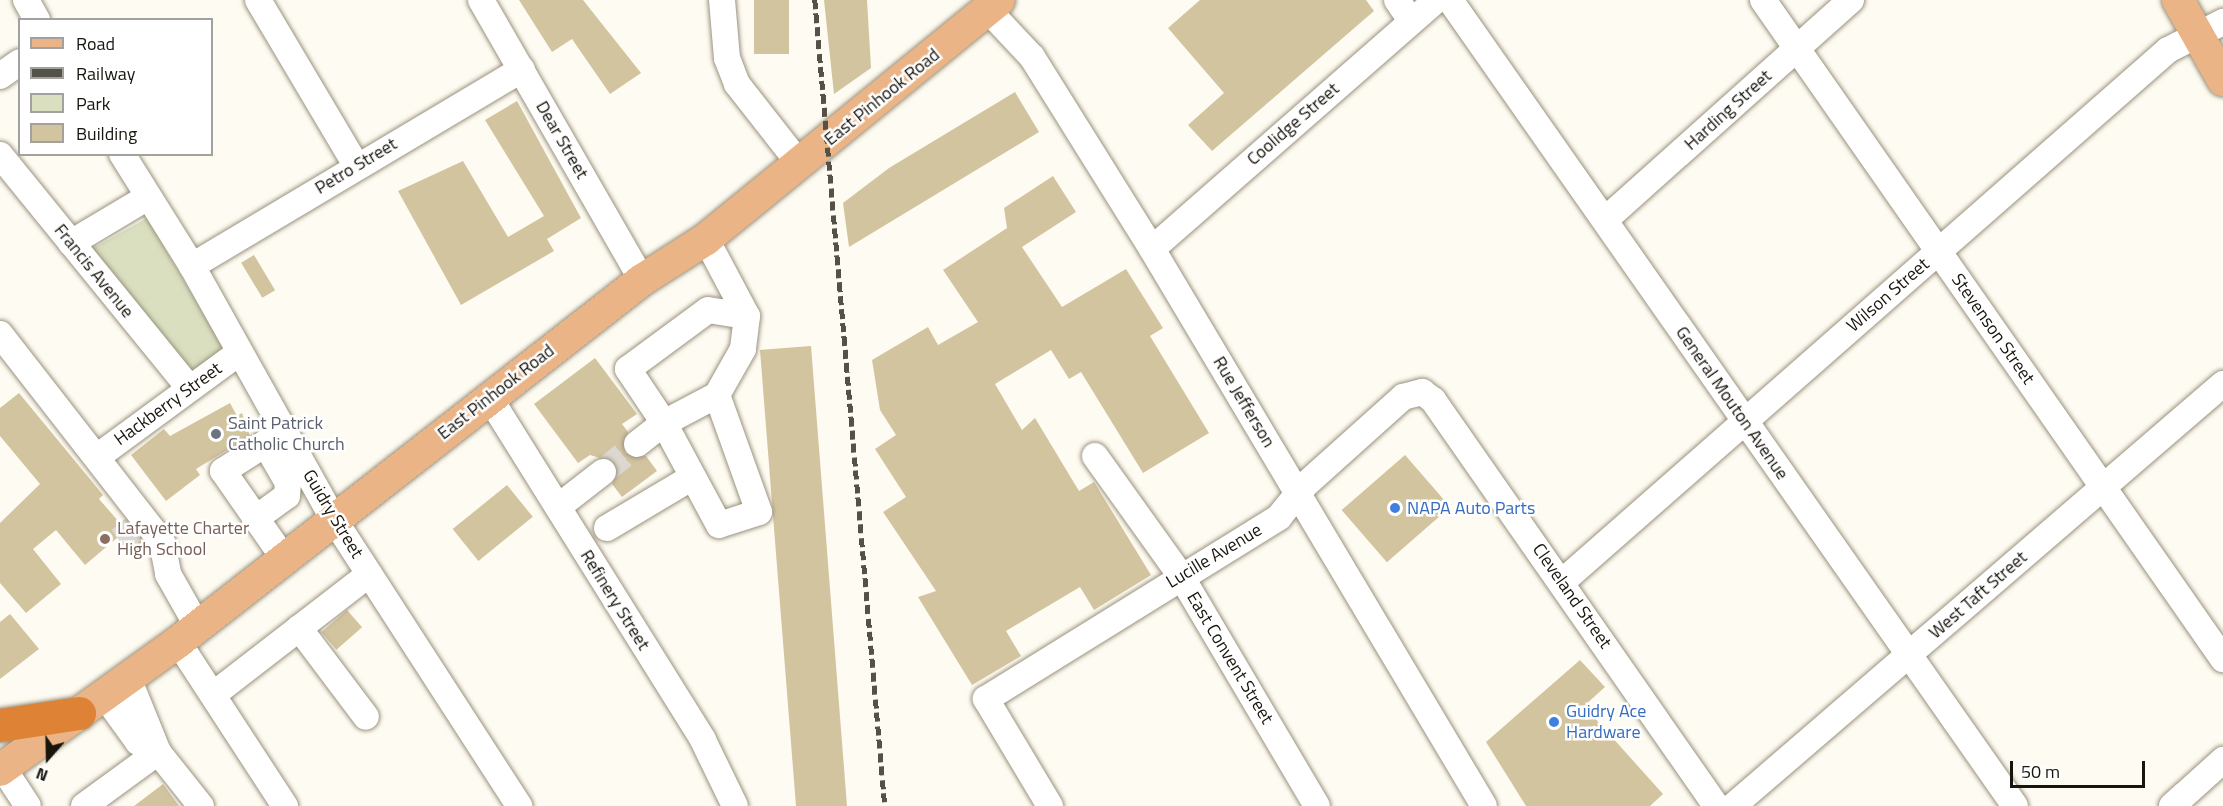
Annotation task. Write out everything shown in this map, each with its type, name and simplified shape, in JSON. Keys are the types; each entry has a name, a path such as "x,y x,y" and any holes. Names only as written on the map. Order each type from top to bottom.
{"highway":[{"path":"0,725 104,695"}],"main road":[{"path":"2178,0 2210,28 2223,80"},
{"name":"East Pinhook Road","path":"2,769 188,634 333,518 642,280 706,239 993,5"}],"street":[{"path":"26,0 36,18"},
{"path":"258,0 356,165"},
{"name":"Dear Street","path":"480,0 642,280"},
{"path":"722,0 727,58 737,84 799,163"},
{"path":"1397,0 1411,21"},
{"name":"Coolidge Street","path":"1152,249 1436,0"},
{"name":"General Mouton Avenue","path":"1450,0 2015,806"},
{"name":"Stevenson Street","path":"1763,0 2223,659"},
{"name":"Harding Street","path":"1605,220 1851,0"},
{"name":"Rue Jefferson","path":"993,5 1032,57 1152,249 1484,806"},
{"name":"Wilson Street","path":"1562,582 2168,50 2210,28"},
{"path":"0,76 18,63"},
{"name":"Petro Street","path":"192,266 356,165 522,69"},
{"name":"Francis Avenue","path":"0,155 188,386"},
{"name":"Guidry Street","path":"123,156 192,266 240,352 275,438 333,518 519,806"},
{"path":"71,243 148,197"},
{"path":"637,444 664,423 717,395 743,350 747,316 706,239"},
{"path":"717,395 759,512 719,525 691,478 664,423 628,369 708,310 747,316"},
{"path":"0,334 162,542 158,561 214,693 285,806"},
{"name":"Hackberry Street","path":"97,457 188,386 240,352"},
{"name":"West Taft Street","path":"1733,806 1910,656 2102,486 2223,384"},
{"name":"Lucille Avenue","path":"1050,806 986,699 1279,517 1298,492 1403,397 1422,392"},
{"name":"Cleveland Street","path":"1422,392 1433,400 1716,806"},
{"name":"Refinery Street","path":"489,397 703,740 735,806"},
{"path":"255,519 287,496 288,483 275,438 223,471 255,519 283,557"},
{"name":"East Convent Street","path":"1095,456 1181,576 1317,806"},
{"path":"558,507 603,472"},
{"path":"607,528 691,478"},
{"path":"122,522 124,491"},
{"path":"214,693 369,574"},
{"path":"300,628 366,717"},
{"path":"104,695 138,742 158,752 201,806"},
{"path":"84,806 158,752"},
{"path":"2172,806 2223,760"},
{"path":"2,769 28,806"}],"green space":[{"path":"147,218 226,352 189,377 90,250"}],"building":[{"path":"519,0 583,0 641,73 610,94 572,39 552,52"},
{"path":"754,0 789,0 789,54 754,54"},
{"path":"824,0 867,0 871,68 834,94"},
{"path":"1200,0 1366,0 1374,11 1212,151 1188,125 1224,93 1168,28"},
{"path":"1015,92 1039,132 849,247 843,203 889,168"},
{"path":"517,101 581,218 547,239 554,251 461,305 398,191 463,161 508,237 544,216 485,120"},
{"path":"1053,176 1076,212 1022,247 1062,307 1126,269 1163,328 1150,336 1209,433 1143,473 1081,372 1069,379 1051,350 995,384 1022,430 1035,418 1079,491 1094,482 1151,575 1094,610 1080,587 1006,631 1021,656 972,685 918,597 936,591 883,512 906,497 875,449 896,435 880,410 872,360 928,327 938,345 978,322 943,270 1007,228 1004,208"},
{"path":"254,255 275,290 262,298 241,263"},
{"path":"811,346 847,806 796,806 760,350"},
{"path":"595,358 637,414 622,424 628,432 625,453 646,456 657,471 622,497 612,484 618,471 614,462 590,455 578,463 534,404"},
{"path":"19,393 103,495 99,499 120,523 125,519 148,548 135,558 118,537 85,565 56,530 33,549 61,584 26,613 0,583 0,523 40,484 0,436 0,408"},
{"path":"230,403 237,416 242,413 250,436 196,469 200,475 166,501 131,455 164,429 170,436"},
{"name":"NAPA Auto Parts","path":"1405,455 1450,507 1387,562 1342,510"},
{"path":"507,485 533,517 478,561 453,529"},
{"path":"347,610 362,627 336,650 321,632"},
{"path":"10,614 39,649 0,679 0,622"},
{"name":"Guidry Ace Hardware","path":"1580,660 1605,687 1584,706 1663,794 1650,806 1526,806 1486,742"},
{"path":"163,784 179,806 134,806"}],"tunnel":[{"path":"603,472 637,444"},
{"path":"122,522 143,552"}],"railway":[{"path":"815,0 885,806"}],"place":[{"name":"Saint Patrick Catholic Church","path":"216,434"},
{"name":"NAPA Auto Parts","path":"1395,508"},
{"name":"Lafayette Charter High School","path":"105,539"},
{"name":"Guidry Ace Hardware","path":"1554,722"}]}
